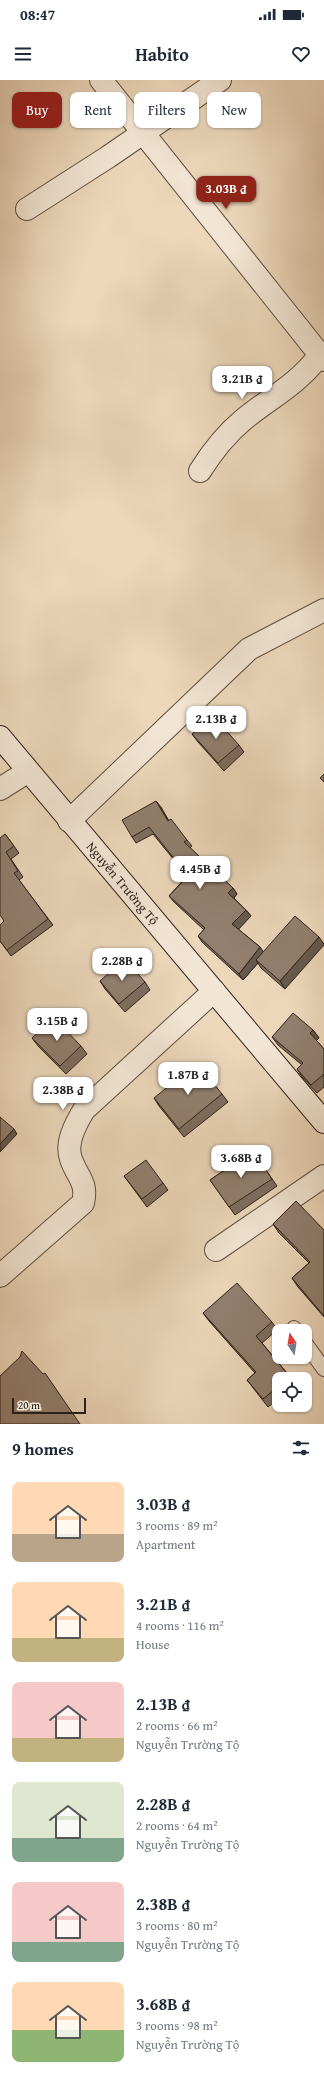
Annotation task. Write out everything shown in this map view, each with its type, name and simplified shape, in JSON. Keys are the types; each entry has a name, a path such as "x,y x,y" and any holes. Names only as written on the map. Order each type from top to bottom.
{"street":[{"path":"101,80 322,358 307,372 229,432 214,449 200,471"},
{"path":"27,210 220,80"},
{"path":"69,821 249,649 324,610"},
{"name":"Nguyễn Trường Tộ","path":"0,737 69,821 324,1122"},
{"path":"0,789 28,772"},
{"path":"0,1276 83,1203 85,1193 84,1184 70,1158 71,1138 76,1122 84,1110 214,991"},
{"path":"216,1250 324,1176"}],"lane":[{"path":"312,1353 324,1369"}],"building":[{"path":"213,716 239,745 218,763 192,734"},
{"path":"324,774 324,782 320,778"},
{"path":"156,801 168,821 171,819 187,840 184,842 233,888 228,893 246,910 232,924 260,947 239,974 198,936 205,928 169,896 188,876 149,827 132,837 122,820"},
{"path":"5,834 14,846 6,852 18,871 14,873 48,919 7,950 0,941 0,925 4,921 0,915 0,838"},
{"path":"295,916 319,937 280,981 256,960"},
{"path":"125,959 145,982 119,1004 100,981"},
{"path":"293,1013 313,1030 310,1033 324,1049 324,1074 311,1085 297,1069 303,1063 272,1037"},
{"path":"54,1018 81,1046 60,1066 32,1038"},
{"path":"197,1063 222,1094 179,1129 154,1098"},
{"path":"0,1117 14,1129 0,1144"},
{"path":"253,1151 272,1179 229,1207 210,1180"},
{"path":"146,1160 163,1183 142,1199 124,1176"},
{"path":"296,1201 324,1230 324,1316 292,1278 310,1262 273,1224"},
{"path":"237,1283 272,1322 256,1336 272,1355 272,1364 279,1364 286,1372 272,1372 272,1392 263,1399 247,1380 256,1372 203,1313"},
{"path":"22,1351 43,1374 45,1373 80,1424 0,1424 0,1376 20,1357"}]}
